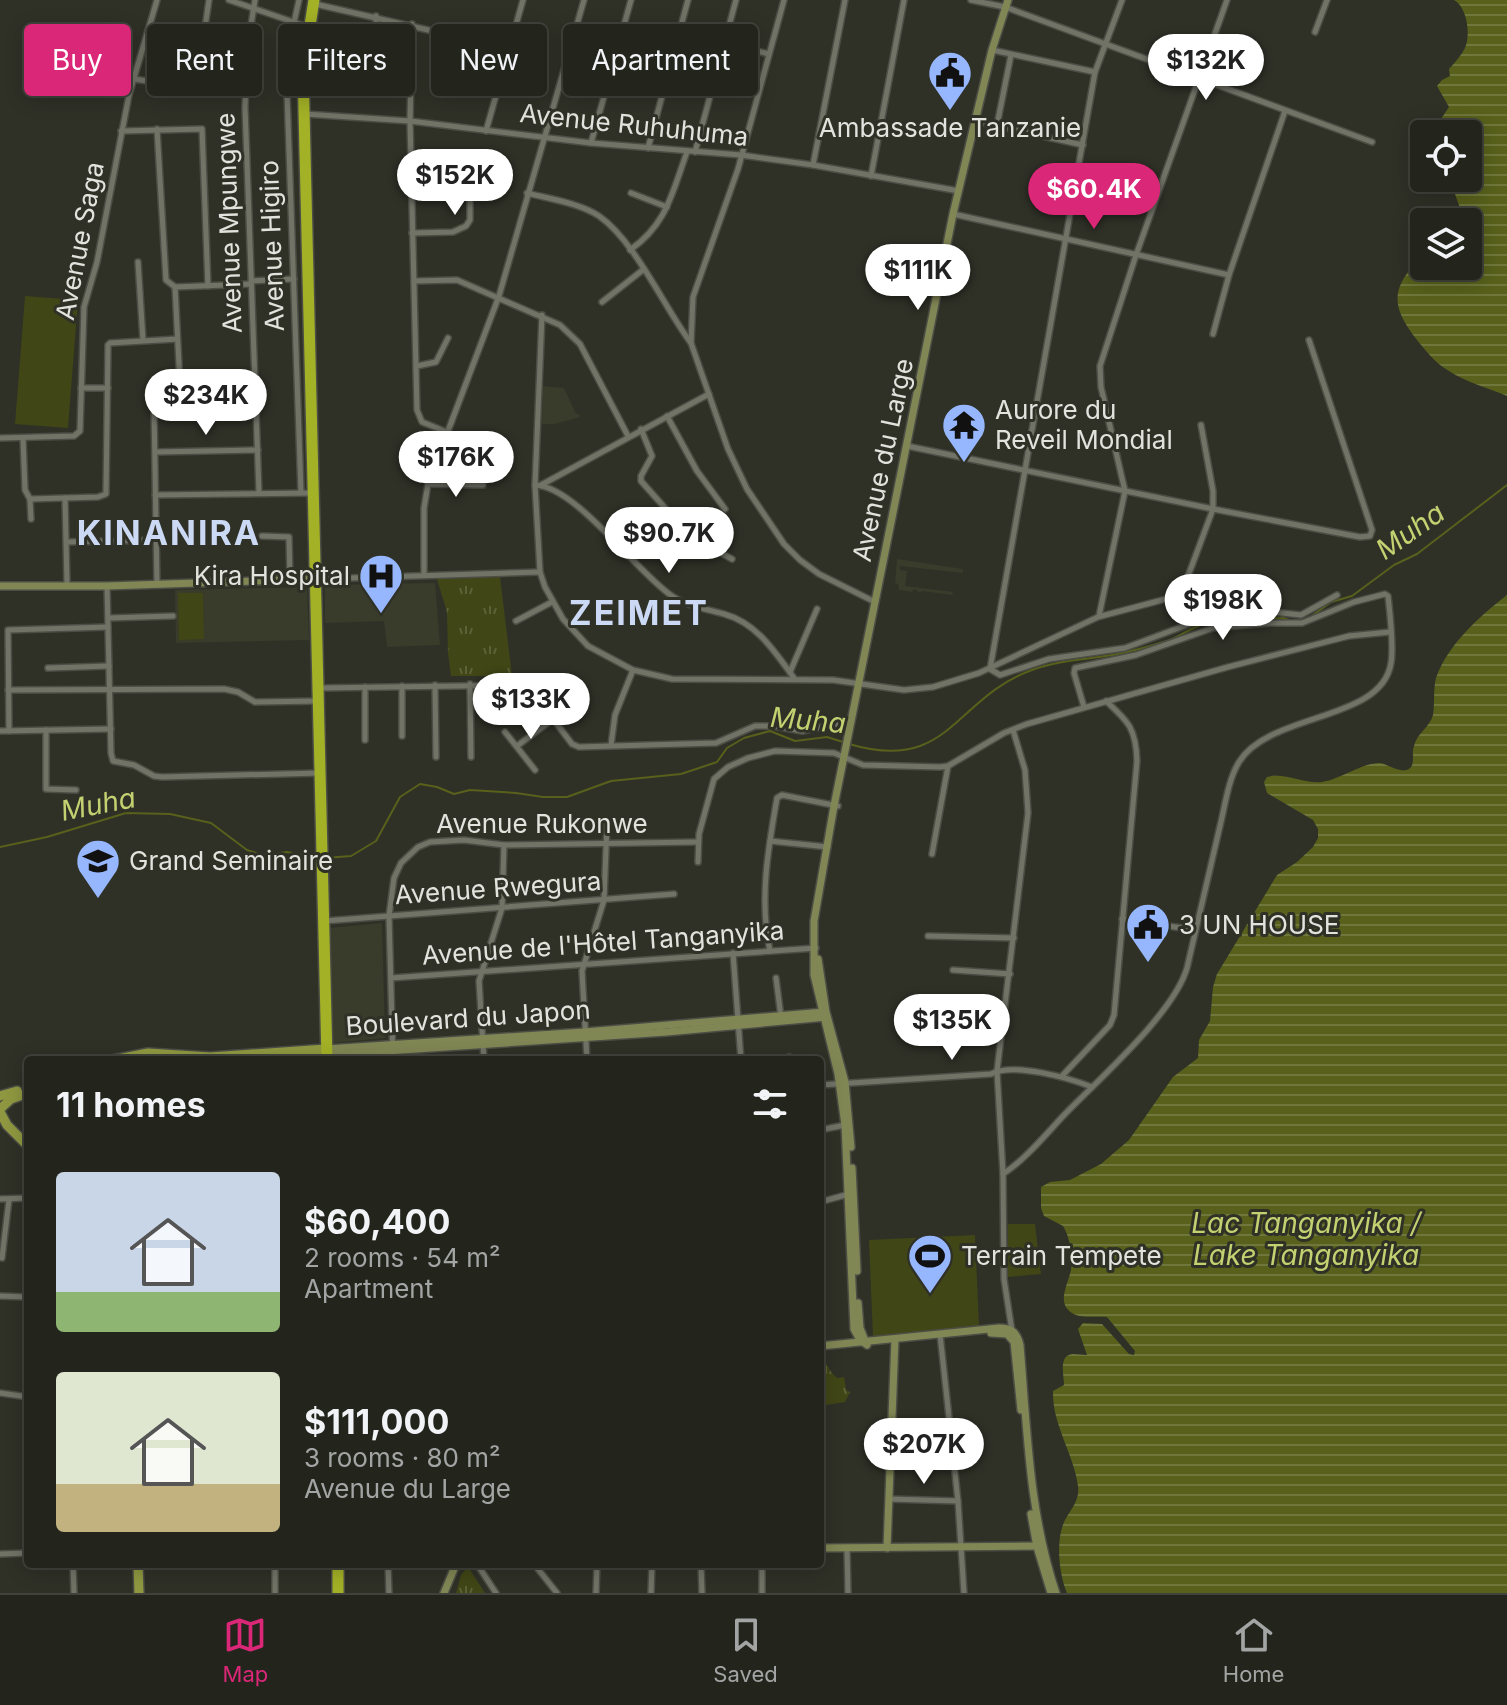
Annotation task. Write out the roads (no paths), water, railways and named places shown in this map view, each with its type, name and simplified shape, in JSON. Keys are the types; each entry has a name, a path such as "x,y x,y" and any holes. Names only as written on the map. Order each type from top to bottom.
{"highway":[{"path":"310,24 314,2"},
{"path":"304,96 307,492 316,579 327,1055"},
{"path":"338,1568 338,1593"}],"main road":[{"name":"Avenue du Large","path":"849,737 953,214 1006,4"},
{"path":"0,586 157,585 316,579"},
{"name":"Avenue du Large","path":"855,1332 848,1125 842,1082 824,1015 815,948 816,904 856,696"},
{"name":"Boulevard du Japon","path":"292,1056 393,1052 824,1015"},
{"path":"0,1096 24,1091"},
{"path":"24,1092 0,1110 24,1142"},
{"path":"0,1127 13,1131"},
{"name":"Avenue du Large","path":"856,1309 866,1344"},
{"path":"824,1347 849,1342 855,1332 866,1344"},
{"path":"824,1348 940,1336 1011,1333 1040,1546 1054,1593"},
{"path":"887,1548 895,1341"},
{"path":"843,1344 866,1344"},
{"path":"824,1548 1040,1546"},
{"path":"141,1568 141,1593"},
{"path":"444,1593 454,1568"}],"street":[{"name":"Avenue Saga","path":"21,438 78,434 82,427 84,307 97,262 121,131 157,0"},
{"path":"134,79 167,84 192,78 203,41 209,0"},
{"path":"229,0 299,24"},
{"name":"Avenue Mpungwe","path":"255,0 246,66 245,107 259,493"},
{"name":"Avenue Higiro","path":"299,0 289,45 287,93 307,492"},
{"path":"486,131 523,0"},
{"path":"424,575 424,508 428,484 499,296 584,0"},
{"path":"591,143 631,0"},
{"path":"682,24 688,0"},
{"path":"730,24 736,0"},
{"path":"691,343 693,297 741,155 784,0"},
{"path":"813,165 845,0"},
{"path":"871,176 904,0"},
{"path":"971,0 1006,4 1372,142"},
{"path":"990,669 1095,72 1122,0"},
{"path":"1098,617 1125,491 1099,367 1227,0"},
{"path":"1315,32 1327,0"},
{"path":"314,2 412,24"},
{"path":"376,16 376,24"},
{"path":"992,50 1095,72"},
{"path":"758,51 769,54"},
{"path":"997,125 1011,55"},
{"path":"411,96 417,410 420,420 449,433"},
{"path":"648,148 662,96"},
{"path":"695,152 710,96"},
{"path":"1213,334 1229,275 1285,111"},
{"name":"Avenue Ruhuhuma","path":"304,114 410,121 591,143 741,155 959,191"},
{"path":"975,121 1083,145"},
{"path":"157,129 166,280 175,287 294,279"},
{"path":"121,131 202,129 208,286"},
{"path":"630,250 656,228 687,152"},
{"path":"412,233 453,232 466,226 470,220 470,174"},
{"path":"527,193 597,215 630,250 691,343 728,449 747,489 784,544 819,574 875,602"},
{"path":"631,193 667,207"},
{"path":"953,214 1229,275"},
{"path":"138,262 143,340"},
{"path":"602,302 644,269"},
{"path":"413,281 457,280 560,325 580,344 628,436"},
{"path":"175,287 181,404"},
{"path":"542,315 538,485 540,572 552,602 588,646 633,670 672,679 795,679 918,690 990,669 1098,617 1183,594 1213,509 1213,491 1201,425"},
{"path":"416,366 436,362 448,338"},
{"path":"30,499 106,494 108,345 177,339"},
{"path":"907,446 1367,538 1372,533 1309,340"},
{"path":"81,388 108,388"},
{"path":"538,485 709,394"},
{"path":"157,585 154,409 160,404 228,403"},
{"path":"667,416 697,471 725,509"},
{"path":"641,429 652,456 641,481 690,536 732,559"},
{"path":"0,438 21,438 25,490 30,499 31,519"},
{"path":"155,452 258,450"},
{"path":"428,484 483,485"},
{"path":"538,485 586,513 673,597 748,624 795,679"},
{"path":"155,495 307,492"},
{"path":"65,498 67,584"},
{"path":"262,536 289,537 290,581"},
{"path":"67,542 156,540"},
{"path":"316,579 540,572"},
{"path":"107,586 113,761 134,765 154,776 321,773"},
{"path":"1003,1174 1092,1087 1178,991 1187,968 1227,797 1239,762 1253,747 1280,730 1341,710 1370,693 1383,680 1391,666 1389,598 1385,594 1354,602 1299,624 1270,623 1205,630 1136,655 1075,668 1084,707"},
{"path":"990,669 1000,675 1049,659 1125,648 1209,619 1273,612 1301,615 1337,595"},
{"path":"516,621 552,602"},
{"path":"790,672 817,609"},
{"path":"108,618 173,616"},
{"path":"9,731 8,630 108,627"},
{"path":"698,862 697,842 710,788 719,772 764,752 834,753 863,765 948,766 1013,730 1084,707 1349,636 1390,632"},
{"path":"48,668 109,666"},
{"path":"611,746 615,715 633,670"},
{"path":"470,684 471,757"},
{"path":"435,685 436,757"},
{"path":"319,688 524,685 529,687 575,746 716,743 755,726 802,731 850,721"},
{"path":"402,686 402,736"},
{"path":"365,687 365,740"},
{"path":"8,690 224,689 238,692 255,702 319,701"},
{"path":"1062,1076 1112,1022 1137,781 1133,730 1106,701"},
{"path":"517,746 553,719"},
{"path":"0,731 111,729"},
{"path":"46,730 46,789 76,790"},
{"path":"1011,1333 1004,1279 1003,1174 997,1071 1028,813 1025,770 1013,730"},
{"path":"505,732 535,770"},
{"path":"932,854 948,766"},
{"path":"770,951 764,914 770,841 779,796 836,806"},
{"path":"587,1056 583,964 604,900 607,824"},
{"name":"Avenue Rukonwe","path":"393,1052 389,916 394,878 401,863 418,847 445,840 504,845 697,842"},
{"path":"770,841 828,847"},
{"path":"484,1056 479,981 502,908 504,845"},
{"name":"Avenue Rwegura","path":"324,921 674,894"},
{"path":"1122,919 1195,930"},
{"path":"928,936 1014,938"},
{"name":"Avenue de l'Hôtel Tanganyika","path":"391,978 815,948"},
{"path":"733,953 741,1056"},
{"path":"953,970 1010,974"},
{"path":"776,978 781,1019"},
{"path":"824,1084 991,1074 997,1071 1062,1076 1092,1087"},
{"path":"824,1129 848,1125"},
{"path":"824,1201 851,1193"},
{"path":"0,1199 24,1198"},
{"path":"2,1258 9,1200"},
{"path":"0,1296 24,1297"},
{"path":"940,1336 958,1501 964,1593"},
{"path":"0,1393 24,1396"},
{"path":"891,1450 953,1452"},
{"path":"889,1499 958,1501"},
{"path":"847,1548 848,1593"},
{"path":"0,1554 24,1553"},
{"path":"73,1568 74,1593"},
{"path":"275,1568 275,1593"},
{"path":"388,1568 389,1593"},
{"path":"480,1568 496,1593"},
{"path":"537,1568 557,1593"},
{"path":"596,1593 597,1568"},
{"path":"651,1593 652,1568"},
{"path":"701,1568 702,1593"},
{"path":"762,1568 762,1593"}],"water":[{"path":"1454,0 1507,0 1507,396 1440,365 1408,327 1398,306 1400,286 1410,270 1410,280 1482,280 1482,208 1460,208 1455,194 1482,192 1482,120 1441,120 1449,107 1437,86 1450,76 1449,69 1462,54 1467,42 1465,15"},
{"name":"Lac Tanganyika / Lake Tanganyika","path":"1507,595 1507,1593 1067,1593 1060,1567 1060,1537 1076,1500 1078,1486 1059,1428 1053,1391 1064,1385 1065,1358 1073,1354 1087,1355 1078,1329 1083,1323 1102,1324 1129,1354 1134,1355 1135,1351 1107,1317 1076,1315 1066,1306 1064,1295 1072,1265 1070,1247 1063,1226 1044,1216 1041,1187 1050,1182 1070,1180 1101,1164 1129,1140 1173,1077 1198,1058 1199,1040 1210,1021 1217,974 1277,875 1297,862 1318,838 1318,829 1313,820 1267,793 1264,782 1267,777 1322,782 1374,763 1409,769 1416,741 1433,715 1435,682 1441,666 1466,632"}],"waterway":[{"name":"Muha","path":"1313,615 1331,602 1352,596 1394,565 1417,554 1507,485"},
{"name":"Muha","path":"849,744 883,751 909,749 931,741 1006,682 1043,666 1140,649 1212,622 1283,618 1292,621"},
{"name":"Muha","path":"325,858 351,856 376,841 400,797 420,784 454,794 470,790 567,797 611,781 681,774 717,762 727,748 744,738 770,731 795,741 827,737 843,742"},
{"name":"Muha","path":"0,847 47,837 126,813 170,814 211,823 247,850 263,855 287,852 319,858"}],"place":[{"name":"Ambassade Tanzanie","path":"950,112"},
{"name":"Aurore du Reveil Mondial","path":"964,464"},
{"name":"Kira Hospital","path":"381,615"},
{"name":"Grand Seminaire","path":"98,900"},
{"name":"3 UN HOUSE","path":"1148,964"},
{"name":"Terrain Tempete","path":"930,1295"}],"district":[{"name":"KINANIRA","path":"169,533"},
{"name":"ZEIMET","path":"639,613"}]}
